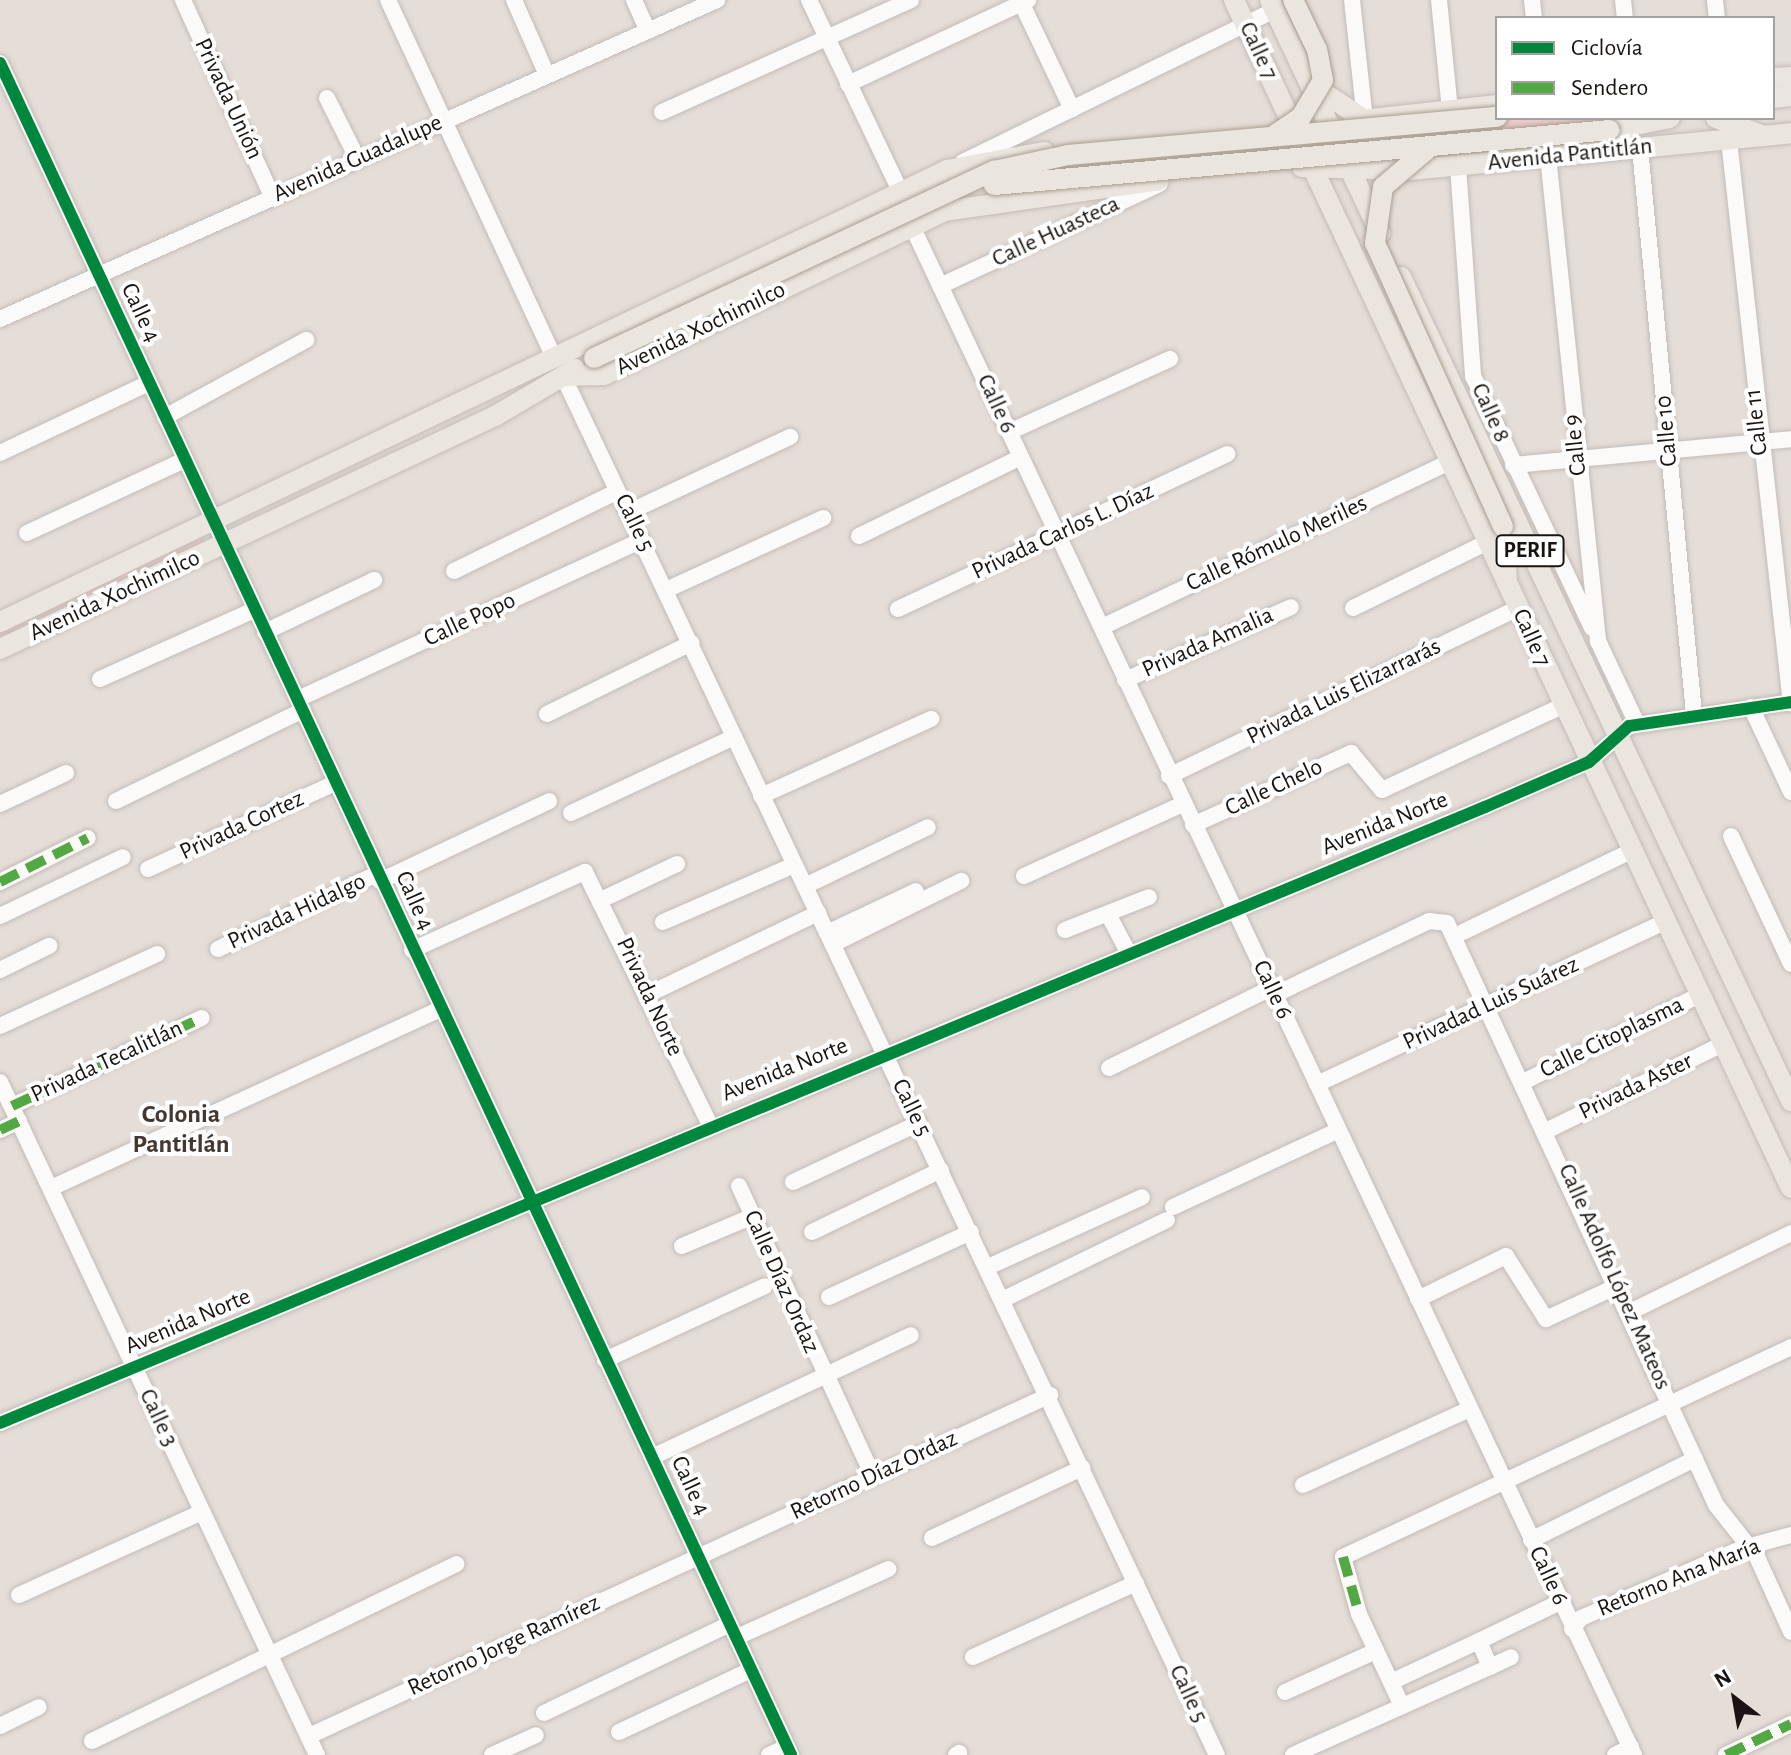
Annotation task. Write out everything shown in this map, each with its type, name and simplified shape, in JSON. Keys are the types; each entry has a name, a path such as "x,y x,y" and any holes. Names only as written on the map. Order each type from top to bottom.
{"main road":[{"name":"Calle 7","path":"1234,0 1452,461 1562,706 1791,1188"},
{"path":"1273,136 1301,117 1323,80 1293,0"},
{"name":"Calle 7","path":"1272,5 1791,1101"},
{"path":"1307,79 1365,120"},
{"path":"1328,125 1495,105"},
{"path":"1378,167 1368,139 1388,116"},
{"path":"563,376 594,358 994,171 1068,155 1495,117"},
{"path":"900,191 1431,146 1653,120"},
{"path":"1721,120 1763,136"},
{"name":"Avenida Xochimilco","path":"0,622 215,523 947,170 1067,149 1328,125"},
{"path":"1247,132 1261,149 1250,171"},
{"name":"Avenida Pantitlán","path":"1349,165 1458,166 1791,133"},
{"path":"1431,146 1383,187 1375,243 1503,526 1507,584"},
{"name":"Avenida Xochimilco","path":"0,649 226,545 563,376 604,375 911,224 997,200 1171,178 1349,165"},
{"path":"1336,216 1346,199 1365,202"}],"street":[{"name":"Privada Unión","path":"183,0 273,198"},
{"path":"388,0 554,357"},
{"path":"514,0 547,75"},
{"path":"634,0 648,31"},
{"name":"Avenida Guadalupe","path":"0,319 717,0"},
{"path":"809,0 900,191"},
{"path":"662,112 911,0"},
{"path":"1352,0 1365,120"},
{"path":"1439,0 1450,110"},
{"path":"848,84 1023,1 1072,109"},
{"name":"Avenida Xochimilco","path":"947,170 1246,24 1272,5"},
{"name":"Calle 4","path":"1,68 789,1751"},
{"path":"327,98 357,158"},
{"name":"Calle 11","path":"1729,140 1759,442 1791,703"},
{"name":"Calle 10","path":"1640,148 1694,714"},
{"name":"Calle 9","path":"1548,156 1598,641 1637,724"},
{"name":"Calle 8","path":"1458,166 1473,376 1598,641"},
{"name":"Calle Huasteca","path":"940,286 1171,178"},
{"name":"Calle 6","path":"911,224 1470,1409 1627,1752"},
{"path":"165,417 306,340"},
{"path":"1009,432 1170,359"},
{"name":"Calle 5","path":"563,376 761,796 1050,1395 1217,1755"},
{"path":"0,453 149,383"},
{"path":"629,512 790,437"},
{"path":"1513,465 1791,439"},
{"name":"Privada Carlos L. Díaz","path":"898,609 1227,454"},
{"path":"859,536 1021,457"},
{"path":"27,533 184,460"},
{"name":"Calle Rómulo Meriles","path":"1102,627 1452,461"},
{"path":"454,571 618,491"},
{"path":"666,590 823,518"},
{"name":"Calle Popo","path":"116,801 300,704 642,540"},
{"path":"1353,608 1488,542"},
{"path":"265,632 374,580"},
{"name":"Privada Amalia","path":"1125,680 1291,607"},
{"name":"Privada Luis Elizarrarás","path":"1169,776 1518,608"},
{"path":"100,679 254,610"},
{"path":"547,714 691,643"},
{"path":"1589,762 1616,732 1637,724 1791,703"},
{"name":"Calle Chelo","path":"1193,825 1356,753 1379,790 1562,706"},
{"path":"1751,707 1791,792"},
{"path":"761,796 931,719"},
{"path":"571,813 734,737"},
{"name":"Avenida Norte","path":"0,1423 710,1125 1589,762"},
{"path":"0,804 66,773"},
{"name":"Privada Cortez","path":"148,869 335,783"},
{"name":"Privada Hidalgo","path":"218,949 549,801"},
{"path":"1024,876 1183,804"},
{"path":"805,886 928,827"},
{"path":"1731,836 1791,964"},
{"path":"0,882 88,838"},
{"path":"1463,932 1631,851"},
{"path":"0,916 123,857"},
{"path":"603,899 677,864"},
{"path":"663,922 794,865"},
{"name":"Privada Norte","path":"412,950 585,872 603,899 710,1125"},
{"path":"830,939 957,877"},
{"path":"1065,930 1149,897"},
{"path":"647,995 818,913"},
{"path":"1108,914 1129,954"},
{"name":"Calle Adolfo López Mateos","path":"1272,992 1439,919 1489,1005 1695,1459 1743,1548 1757,1557 1791,1632"},
{"name":"Privadad Luis Suárez","path":"1317,1084 1665,922"},
{"path":"0,970 49,946"},
{"path":"0,1026 157,954"},
{"path":"1109,1068 1272,992"},
{"name":"Calle Citoplasma","path":"1525,1081 1700,995"},
{"path":"51,1188 440,1009"},
{"name":"Privada Tecalitlán","path":"0,1130 15,1114 202,1018"},
{"name":"Privada Aster","path":"1548,1130 1723,1044"},
{"name":"Calle 3","path":"0,1082 317,1755"},
{"path":"793,1182 919,1123"},
{"path":"1004,1299 1337,1131"},
{"path":"812,1232 941,1170"},
{"name":"Calle Díaz Ordaz","path":"739,1186 824,1377 873,1476"},
{"path":"988,1267 1142,1197"},
{"path":"682,1246 751,1217"},
{"path":"829,1297 971,1232"},
{"path":"1628,1313 1791,1233"},
{"path":"1418,1299 1506,1256 1546,1319 1617,1286"},
{"path":"605,1360 765,1286"},
{"path":"652,1457 911,1335"},
{"path":"1402,1706 1359,1614 1343,1557 1791,1347"},
{"name":"Retorno Díaz Ordaz","path":"699,1556 1050,1395"},
{"path":"1303,1485 1470,1409"},
{"path":"1531,1540 1695,1459"},
{"path":"932,1538 1082,1468"},
{"path":"19,1595 202,1512"},
{"name":"Retorno Ana María","path":"1572,1629 1581,1618 1743,1548 1791,1535"},
{"name":"Retorno Jorge Ramírez","path":"309,1736 699,1556"},
{"path":"92,1741 267,1652 456,1564"},
{"path":"544,1713 733,1631 888,1569"},
{"path":"973,1657 1136,1583"},
{"path":"1391,1682 1560,1602"},
{"path":"1479,1641 1490,1667"},
{"path":"1285,1692 1376,1651"},
{"path":"1293,1755 1511,1657"},
{"path":"619,1732 751,1670"},
{"path":"0,1726 39,1707"},
{"path":"1726,1755 1791,1724"},
{"path":"492,1755 536,1735"},
{"path":"769,1755 789,1751"}],"shaded area":[{"path":"1495,118 1618,120 1393,146 1391,128"},
{"path":"200,532 206,545 0,642 0,626"}],"marked path":[{"path":"0,882 88,838"},
{"path":"12,1106 202,1018"},
{"path":"0,1130 19,1121"},
{"path":"1343,1557 1359,1614"},
{"path":"1726,1755 1791,1724"}],"cycle path":[{"path":"0,63 791,1755"},
{"path":"0,1423 1485,807 1589,762 1629,726 1791,702"}],"district":[{"name":"Colonia Pantitlán","path":"181,1130"}]}
